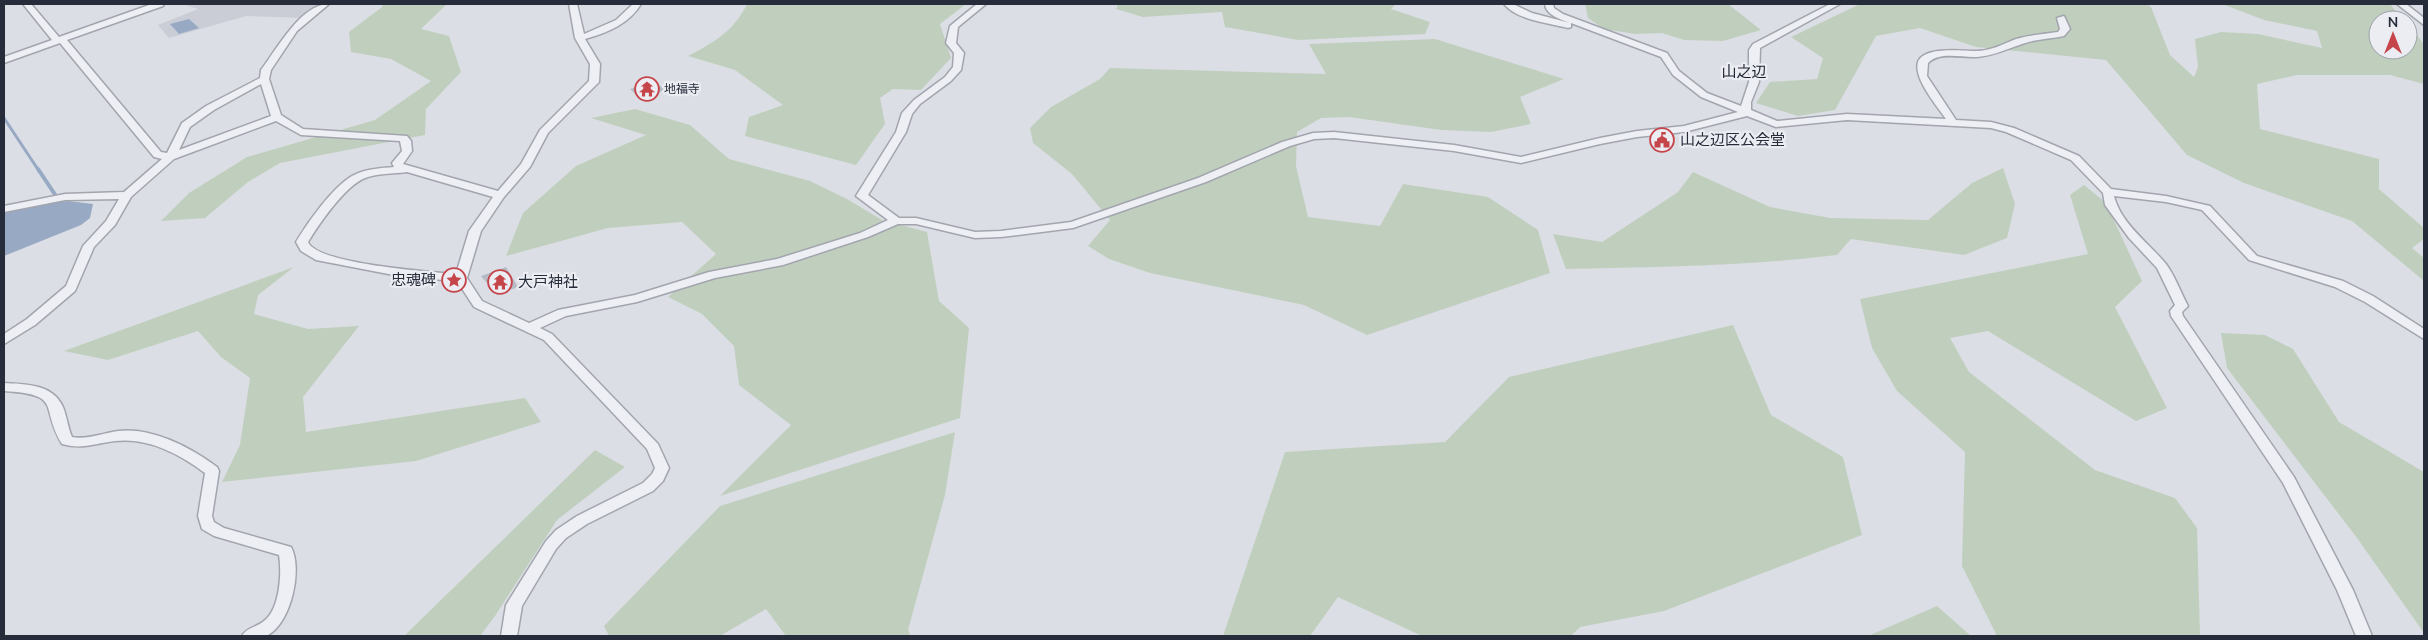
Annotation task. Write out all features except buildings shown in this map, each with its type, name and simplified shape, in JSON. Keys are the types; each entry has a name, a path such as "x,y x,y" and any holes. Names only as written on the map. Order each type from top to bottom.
{"street":[{"path":"26,4 158,155 170,157"},
{"path":"4,60 160,4"},
{"path":"324,4 294,29 266,70 264,79 277,117 301,132 403,138 406,141 407,151 397,163 405,169"},
{"path":"509,636 514,605 551,545 561,534 582,520 648,487 658,477 662,468 653,448 548,337 478,304 465,288 461,278 475,231 500,195 526,165 544,132 594,82 595,64 580,38 573,4"},
{"path":"580,38 602,32 626,16 637,4"},
{"path":"896,221 862,196 901,132 907,113 917,102 948,80 958,68 959,53 951,43 954,26 982,4"},
{"path":"1508,4 1516,10 1532,16 1600,32"},
{"path":"1549,4 1550,9 1560,16 1664,55 1676,73 1704,95 1746,113 1782,125 1841,117 1999,127 2075,158 2108,192 2111,205 2132,236 2162,266 2182,306 2176,311 2178,316 2289,480 2345,590 2364,636"},
{"path":"1746,113 1746,102 1754,82 1754,50 1756,46 1836,4"},
{"path":"2402,4 2424,22"},
{"path":"1953,123 1922,76 1923,62 1928,57 1943,53 1978,54 2003,49 2020,41 2060,34 2065,29 2061,18"},
{"path":"170,157 186,125 210,108 264,79"},
{"path":"530,328 562,313 637,298 713,275 779,262 864,235 896,221 916,221 975,235 1001,234 1073,225 1202,180 1286,144 1313,136 1334,135 1454,148 1521,160 1600,141 1637,134 1684,129 1746,113"},
{"path":"4,340 31,322 71,288 89,246 111,223 127,195 170,157 277,117"},
{"path":"461,278 374,268 316,256 305,249 302,242 307,231 354,180 376,173 405,169 449,179 500,195"},
{"path":"2108,192 2166,199 2206,208 2253,258 2339,284 2376,303 2424,334"},
{"path":"4,209 65,197 127,195"},
{"path":"4,387 31,388 49,397 55,405 63,434 67,441 90,441 130,434 165,444 212,472 205,516 207,525 219,532 286,551 288,556 288,575 277,619 268,627 250,636"}],"shaded area":[{"path":"182,4 320,4 305,18 246,16 169,38 158,25 198,9"}],"green space":[{"path":"383,4 447,4 421,29 449,36 461,72 426,109 425,135 280,163 248,182 205,218 161,221 189,193 247,157 375,120 431,81 391,59 351,52 349,32 382,7"},
{"path":"747,4 966,4 940,24 951,58 921,90 893,89 880,98 885,124 856,165 745,136 749,117 783,105 735,70 688,56 706,46 729,29 736,22"},
{"path":"1118,4 1396,4 1391,9 1430,22 1425,34 1298,40 1225,27 1222,12 1143,17 1116,9"},
{"path":"1585,4 1728,4 1761,30 1723,41 1684,40 1662,33 1635,34 1604,29 1588,18"},
{"path":"1860,4 2147,4 2151,7 2170,55 2194,77 2198,67 2195,39 2221,32 2258,34 2322,48 2317,31 2264,20 2222,4 2390,4 2395,10 2368,10 2368,60 2418,60 2418,37 2424,44 2424,84 2390,75 2297,75 2257,84 2260,129 2379,159 2379,189 2424,228 2424,239 2412,248 2424,258 2424,281 2352,221 2244,183 2187,155 2106,60 1976,47 1920,28 1876,36 1835,110 1798,116 1756,103 1770,82 1817,79 1823,58 1791,37"},
{"path":"1435,39 1564,79 1520,97 1531,124 1491,132 1441,130 1349,117 1321,118 1297,132 1296,166 1308,217 1380,226 1403,184 1488,197 1538,230 1550,273 1367,335 1304,305 1150,273 1109,259 1088,246 1110,220 1072,174 1033,143 1030,128 1051,107 1100,79 1110,68 1326,74 1309,44"},
{"path":"635,109 690,125 729,159 810,181 847,199 882,220 927,232 939,301 969,328 960,418 720,496 791,425 739,385 734,346 702,314 668,297 716,254 682,222 608,228 506,256 523,213 576,166 646,135 591,118"},
{"path":"2003,168 2015,204 2007,238 1964,255 1851,239 1837,255 1803,259 1701,265 1566,269 1553,234 1602,242 1678,192 1693,172 1770,207 1830,218 1928,220 1972,183"},
{"path":"2084,185 2106,203 2142,281 2115,307 2167,408 2136,421 1988,331 1950,338 1969,372 2095,470 2175,498 2197,528 2200,636 1997,636 1962,566 1965,452 1897,391 1872,348 1860,299 2088,254 2070,195"},
{"path":"294,267 258,295 254,314 308,329 359,326 303,397 306,432 525,398 541,422 416,461 222,482 240,445 250,378 221,357 198,331 108,360 64,351"},
{"path":"1733,325 1771,415 1843,457 1862,535 1664,611 1580,627 1571,636 1422,636 1338,597 1310,636 1223,636 1285,452 1445,442 1509,377"},
{"path":"2221,333 2265,335 2293,349 2339,422 2424,472 2424,633 2357,538 2227,368"},
{"path":"955,432 945,495 908,630 911,636 786,636 766,609 720,636 609,636 604,626 720,506"},
{"path":"595,450 625,467 557,520 480,636 404,636"},
{"path":"1937,606 1971,636 1868,636"}],"water":[{"path":"189,19 199,28 179,34 170,24"},
{"path":"68,201 93,204 90,218 81,225 4,256 4,212 44,203"}],"waterway":[{"path":"4,118 39,171"},
{"path":"38,169 56,196"}],"place":[{"name":"地福寺","path":"647,89"},
{"name":"山之辺区公会堂","path":"1662,140"},
{"name":"忠魂碑","path":"454,280"},
{"name":"大戸神社","path":"500,282"}],"district":[{"name":"山之辺","path":"1744,72"}]}
